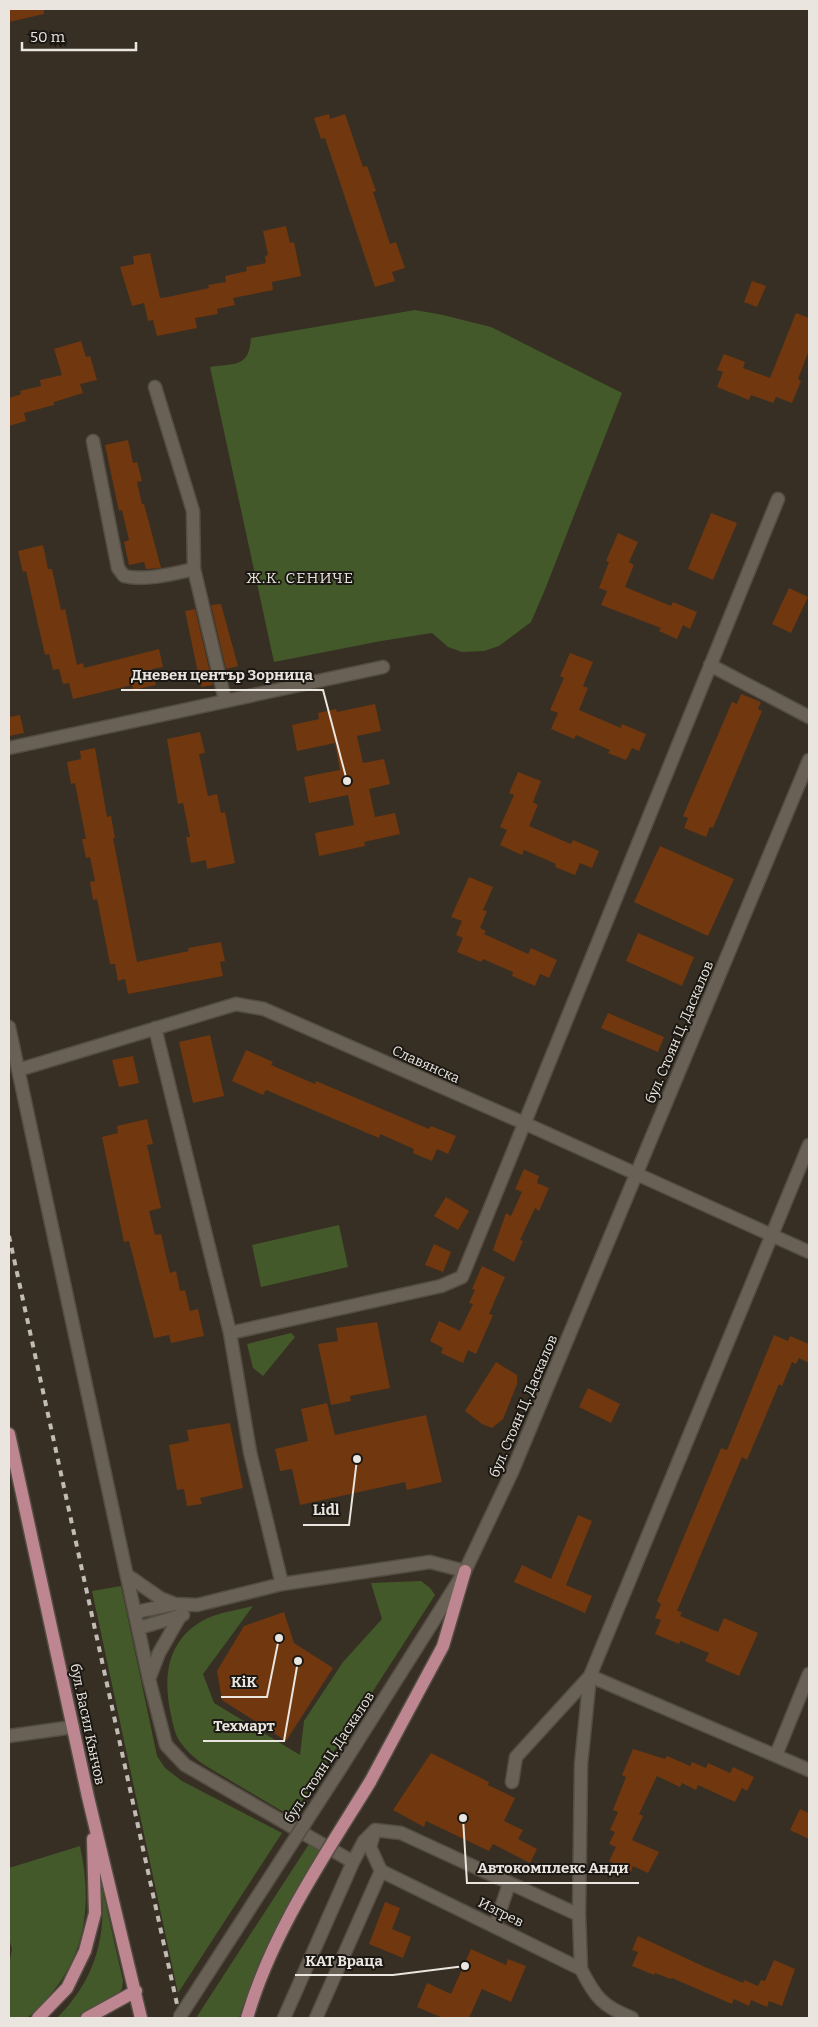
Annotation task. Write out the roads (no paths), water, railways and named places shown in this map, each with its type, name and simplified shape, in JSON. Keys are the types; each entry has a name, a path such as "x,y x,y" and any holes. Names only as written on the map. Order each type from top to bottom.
{"main road":[{"name":"бул. Васил Кънчов","path":"9,1434 92,1814 141,2018"},
{"path":"247,2018 261,1976 293,1908 370,1782 442,1646 465,1571"},
{"path":"38,2018 67,1988 85,1951 93,1921 95,1913 92,1814"},
{"path":"87,2018 136,1991"}],"street":[{"path":"155,387 193,511 194,569 225,700"},
{"path":"93,441 118,568 124,576 154,576 194,569"},
{"path":"230,1333 441,1286 462,1277 778,499"},
{"path":"710,665 809,717"},
{"path":"9,748 135,722 225,700 383,668"},
{"name":"бул. Стоян Ц. Даскалов","path":"179,2018 465,1571 512,1472 809,760"},
{"name":"Славянска","path":"18,1070 236,1004 264,1009 809,1252"},
{"path":"9,1027 149,1679 166,1745 185,1765 353,1862"},
{"path":"155,1028 230,1333 250,1452 282,1584"},
{"path":"632,2018 614,2011 594,1995 581,1969 579,1915 581,1764 590,1676 809,1145"},
{"path":"136,1612 175,1604 197,1605 282,1584 430,1562 465,1571"},
{"path":"127,1575 160,1598 175,1604"},
{"path":"139,1628 179,1618 197,1605"},
{"path":"149,1679 179,1618"},
{"path":"776,1755 809,1674"},
{"path":"590,1676 809,1770"},
{"path":"512,1782 516,1757 590,1676"},
{"path":"9,1736 73,1727"},
{"path":"375,1830 401,1834 579,1915"},
{"path":"284,2018 353,1862 364,1841 375,1830"},
{"path":"316,2018 381,1871 370,1847 375,1830"},
{"name":"Изгрев","path":"381,1871 581,1969"},
{"path":"495,1926 509,1884"}],"railway":[{"path":"9,1236 180,2018"}],"place":[{"name":"Дневен център Зорница","path":"347,781"},
{"name":"Lidl","path":"357,1459"},
{"name":"KiK","path":"279,1638"},
{"name":"Техмарт","path":"298,1661"},
{"name":"Автокомплекс Анди","path":"463,1818"},
{"name":"КАТ Враца","path":"465,1966"}],"district":[{"name":"Ж.К. СЕНИЧЕ","path":"300,578"}]}
